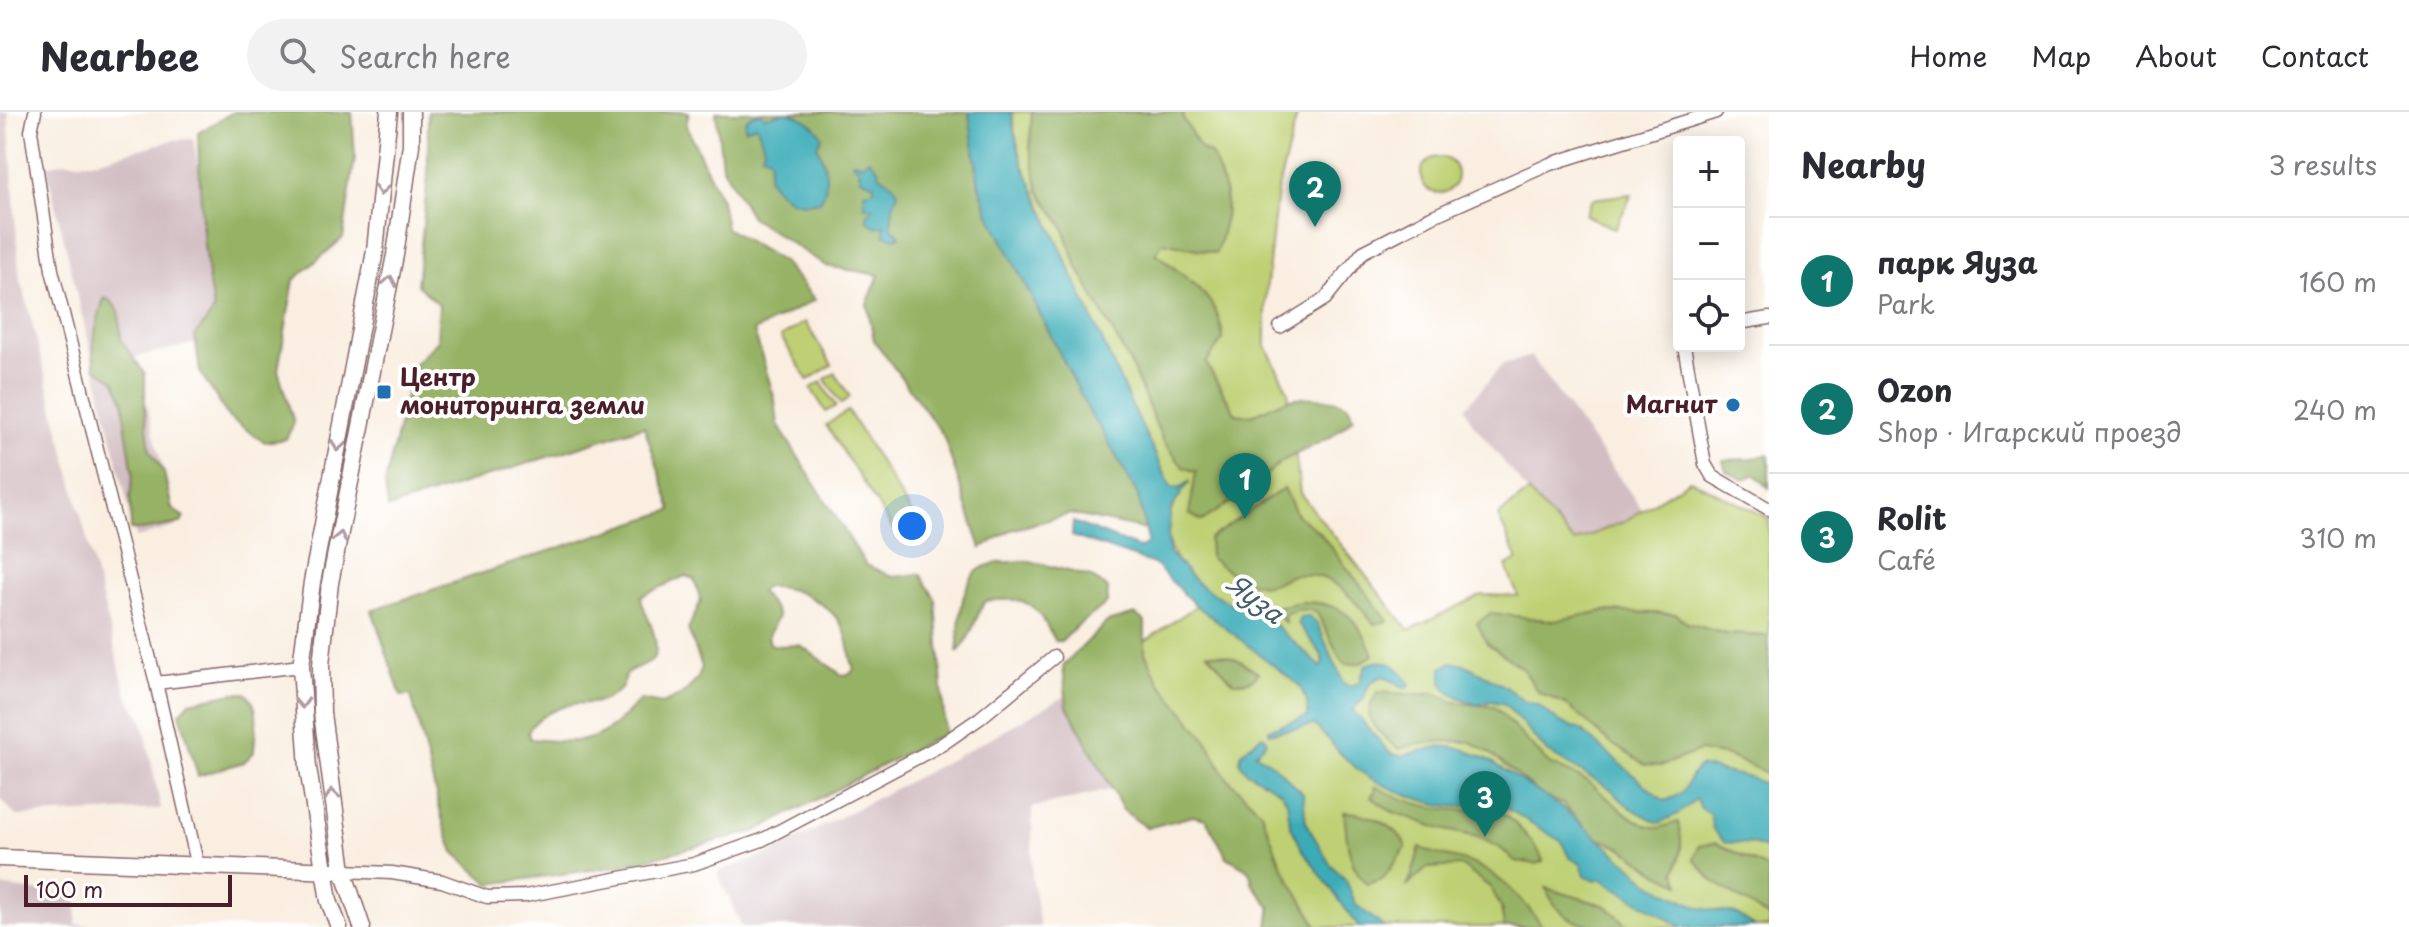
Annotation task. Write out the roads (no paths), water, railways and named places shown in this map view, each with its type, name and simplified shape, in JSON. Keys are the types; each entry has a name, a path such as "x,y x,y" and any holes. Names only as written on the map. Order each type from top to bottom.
{"main road":[{"path":"339,927 329,901 308,768 301,666 312,582 375,251 389,112"},
{"path":"362,927 343,871 322,713 321,665 330,583 395,255 411,145 411,112"},
{"path":"0,858 343,871"}],"street":[{"path":"35,112 31,131 52,270 156,683 198,867"},
{"path":"1280,327 1325,299 1363,252 1431,217 1550,164 1716,112"},
{"path":"1745,322 1769,318"},
{"path":"1685,352 1705,464 1712,476 1769,509"},
{"path":"343,871 442,881 487,897 500,897 525,896 694,864 762,840 941,745 980,718 1054,657"},
{"path":"156,683 301,666"},
{"path":"328,927 329,901"}],"water":[{"path":"787,112 807,121 822,137 817,146 826,181 820,201 795,202 778,191 768,178 770,161 768,156 762,154 764,148 757,126 745,129 745,121 750,116 760,113 765,117"},
{"path":"969,112 1012,112 1023,165 1129,400 1171,487 1180,489 1190,481 1171,509 1169,553 1199,585 1237,607 1271,621 1321,667 1324,663 1321,654 1298,623 1300,617 1309,616 1317,623 1343,682 1349,686 1359,683 1366,665 1374,662 1387,662 1397,668 1410,685 1406,688 1383,676 1370,684 1364,699 1352,710 1390,753 1400,756 1441,746 1463,749 1489,760 1564,809 1654,886 1700,908 1736,914 1755,927 1682,927 1601,879 1595,881 1585,875 1581,864 1569,857 1562,842 1490,798 1465,806 1423,800 1391,788 1364,773 1314,725 1269,733 1269,729 1308,717 1307,703 1300,686 1192,602 1154,564 1072,536 1073,522 1139,548 1148,541 1138,495 1094,421 989,213 979,185"},
{"path":"869,159 898,192 891,227 900,236 896,238 884,235 885,225 876,227 867,220 873,208 865,206 864,192 874,190 874,184 861,178 858,167 852,163 863,164"},
{"path":"1451,662 1468,666 1508,688 1523,701 1538,705 1558,721 1581,730 1664,801 1680,794 1700,766 1751,778 1769,786 1769,850 1753,844 1724,842 1713,829 1710,815 1696,799 1678,814 1659,823 1639,813 1612,790 1546,751 1505,704 1491,701 1477,705 1451,694 1442,683 1442,668"},
{"path":"1261,736 1267,742 1255,753 1274,765 1303,794 1306,823 1330,864 1346,880 1356,905 1384,927 1359,927 1302,849 1290,824 1287,801 1281,792 1247,772 1240,763 1241,754"}],"place":[{"name":"Ozon","path":"1315,227"},
{"name":"Центр мониторинга земли","path":"384,392"},
{"name":"Магнит","path":"1733,405"},
{"name":"парк Яуза","path":"1245,519"},
{"name":"Rolit","path":"1485,837"}],"water label":[{"name":"Яуза","path":"1255,599"}]}
